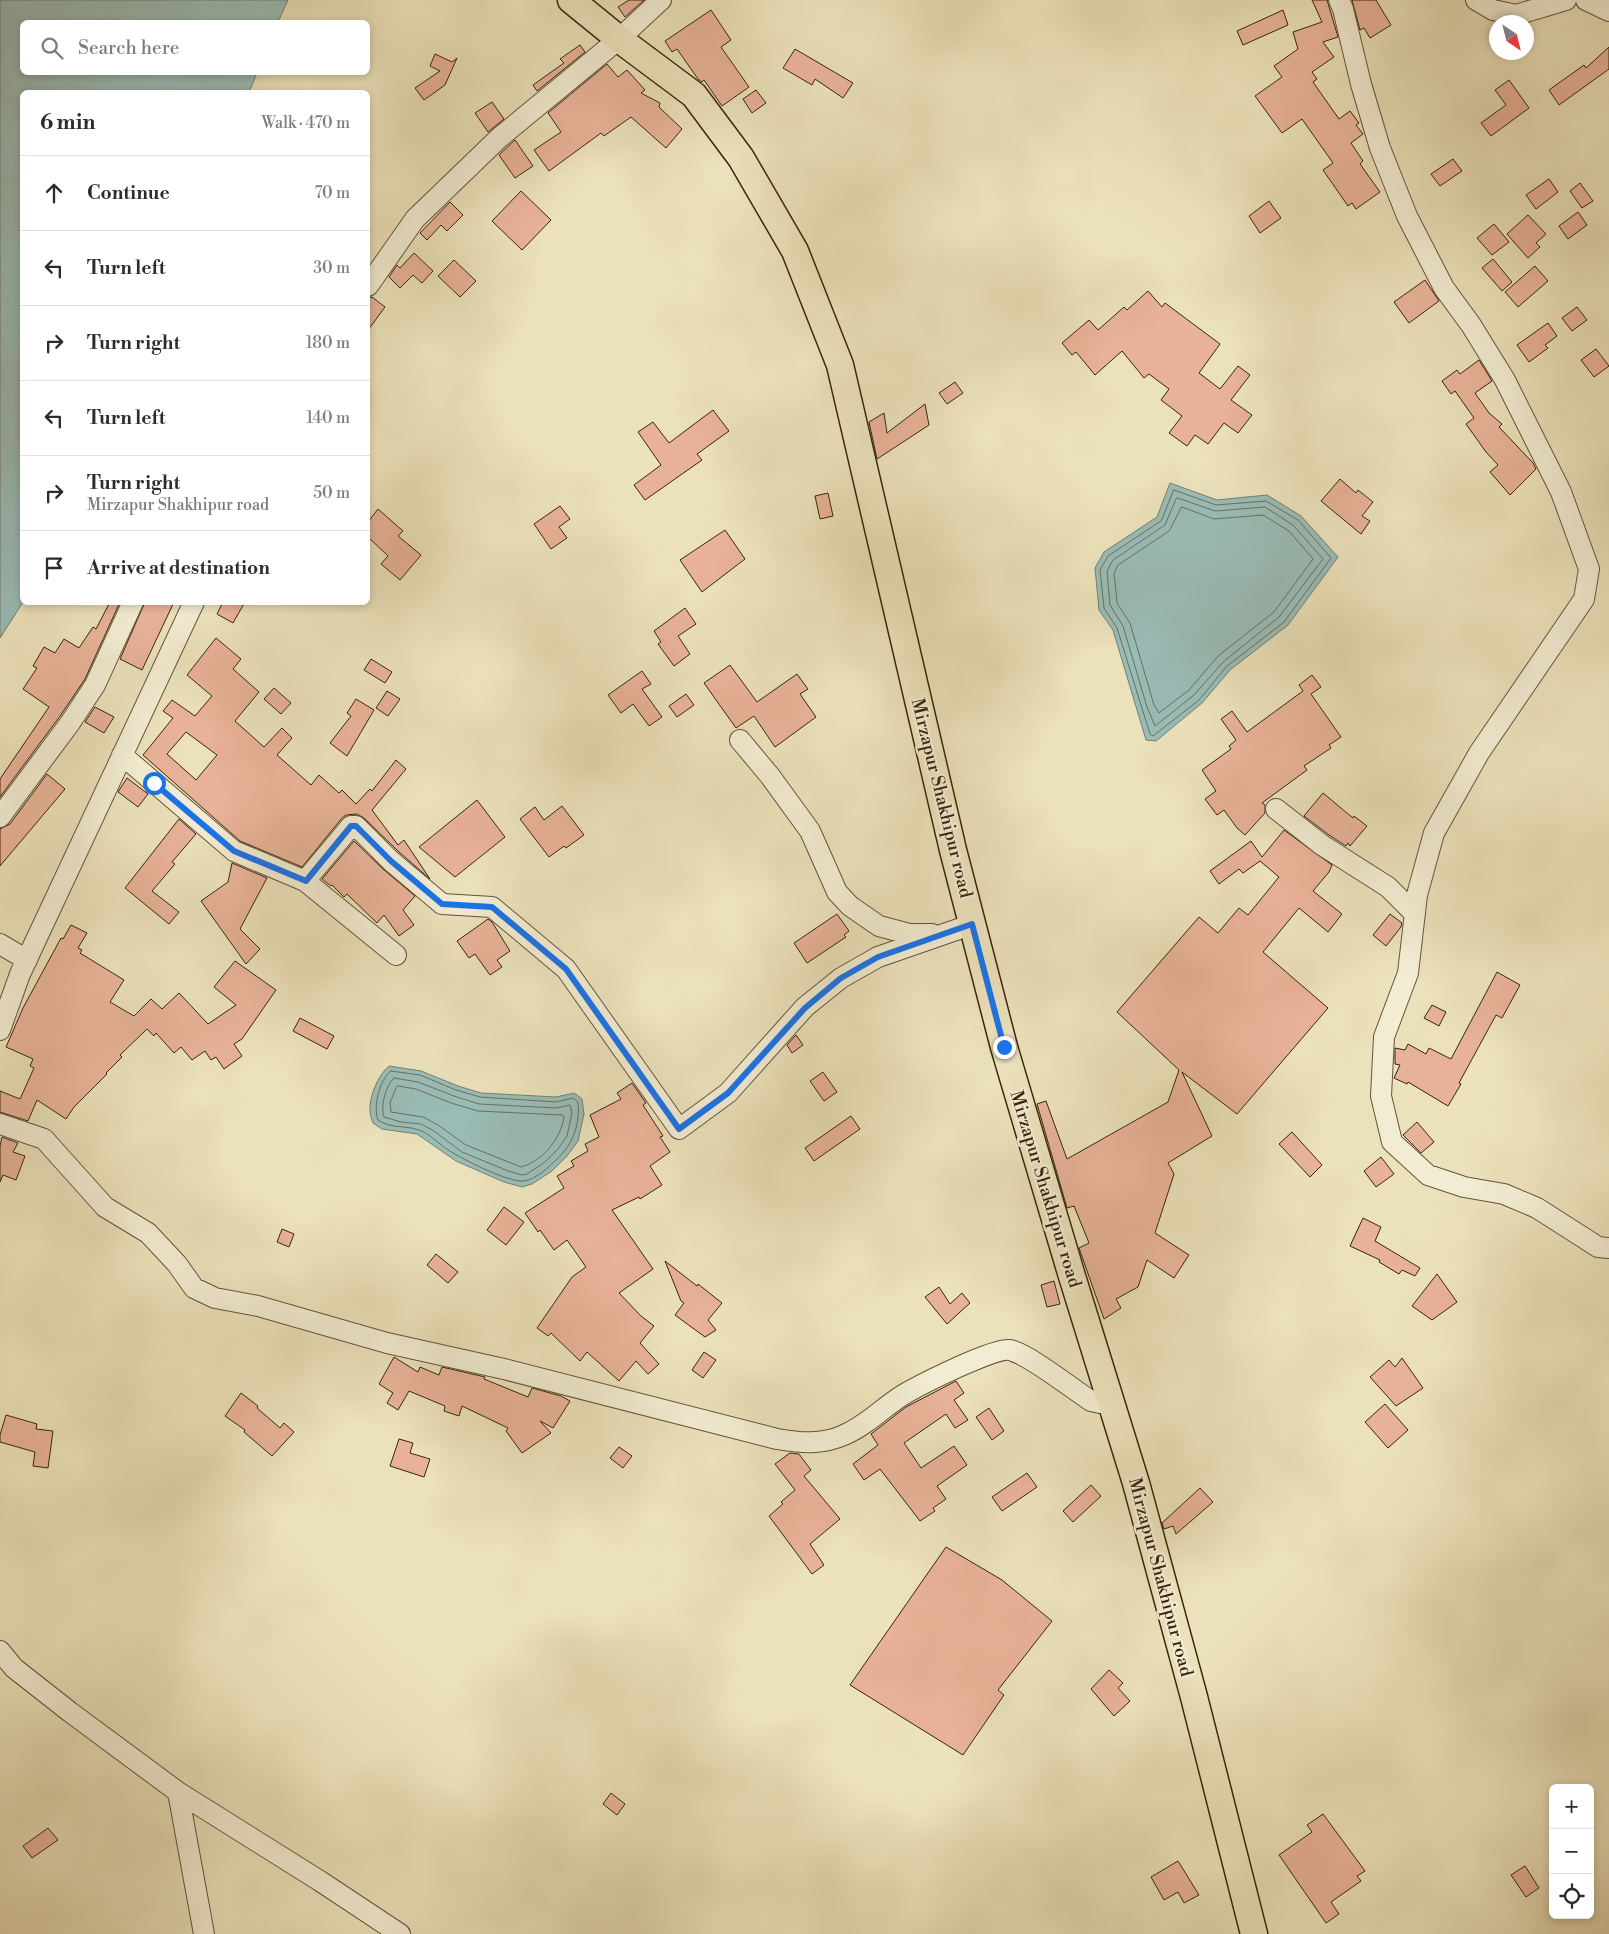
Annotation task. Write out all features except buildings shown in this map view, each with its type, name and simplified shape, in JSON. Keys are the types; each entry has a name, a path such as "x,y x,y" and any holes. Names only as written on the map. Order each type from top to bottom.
{"main road":[{"name":"Mirzapur Shakhipur road","path":"577,5 694,95 742,158 798,260 840,365 953,850 1004,1047 1071,1274 1136,1483 1194,1697 1254,1934"}],"street":[{"path":"370,283 415,219 499,138 619,39 660,0"},
{"path":"1339,0 1380,148 1407,216 1444,288 1471,325 1505,380 1561,492 1589,569 1584,599 1479,753 1434,833 1417,895 1408,973 1384,1037 1381,1096 1392,1142 1428,1175 1464,1187 1504,1194 1537,1208 1598,1247 1609,1248"},
{"path":"1476,0 1494,10 1516,15 1566,0"},
{"path":"1586,0 1609,11"},
{"path":"0,817 70,723 95,685 132,605"},
{"path":"0,1030 26,960 193,605"},
{"path":"740,740 770,776 810,831 837,892 850,906 879,926 909,934 944,935"},
{"path":"122,755 234,851 306,881 396,955"},
{"path":"1276,809 1322,845 1388,887 1415,914"},
{"path":"306,881 351,826 356,826 391,861 442,904 492,907 566,969 679,1129 728,1093 805,1008 841,978 878,957 972,924"},
{"path":"0,944 26,960"},
{"path":"0,1124 44,1139 105,1207 148,1233 177,1264 194,1288 215,1298 258,1306 387,1343 513,1371 777,1439 806,1443 846,1435 907,1392 989,1354 1008,1350 1034,1363 1091,1401 1100,1403 1111,1401"},
{"path":"0,1651 14,1668 178,1792 320,1881 400,1934"},
{"path":"178,1792 204,1934"}],"water":[{"path":"0,0 288,0 279,20 20,20 20,75 256,75 250,90 20,90 21,605 0,638"},
{"path":"1170,483 1217,500 1267,495 1301,516 1338,557 1288,625 1230,670 1202,703 1156,741 1146,740 1113,630 1099,610 1095,568 1104,552 1157,517"},
{"path":"389,1066 421,1071 481,1093 556,1097 574,1093 582,1099 584,1114 578,1141 567,1156 552,1171 532,1184 522,1187 504,1182 456,1161 417,1134 382,1129 373,1123 370,1105 373,1093 381,1075"}],"route":[{"path":"154,783 234,851 306,881 341,837 351,826 356,826 391,861 442,904 492,907 566,969 679,1129 728,1093 805,1008 841,978 878,957 972,924 1004,1047"}]}
